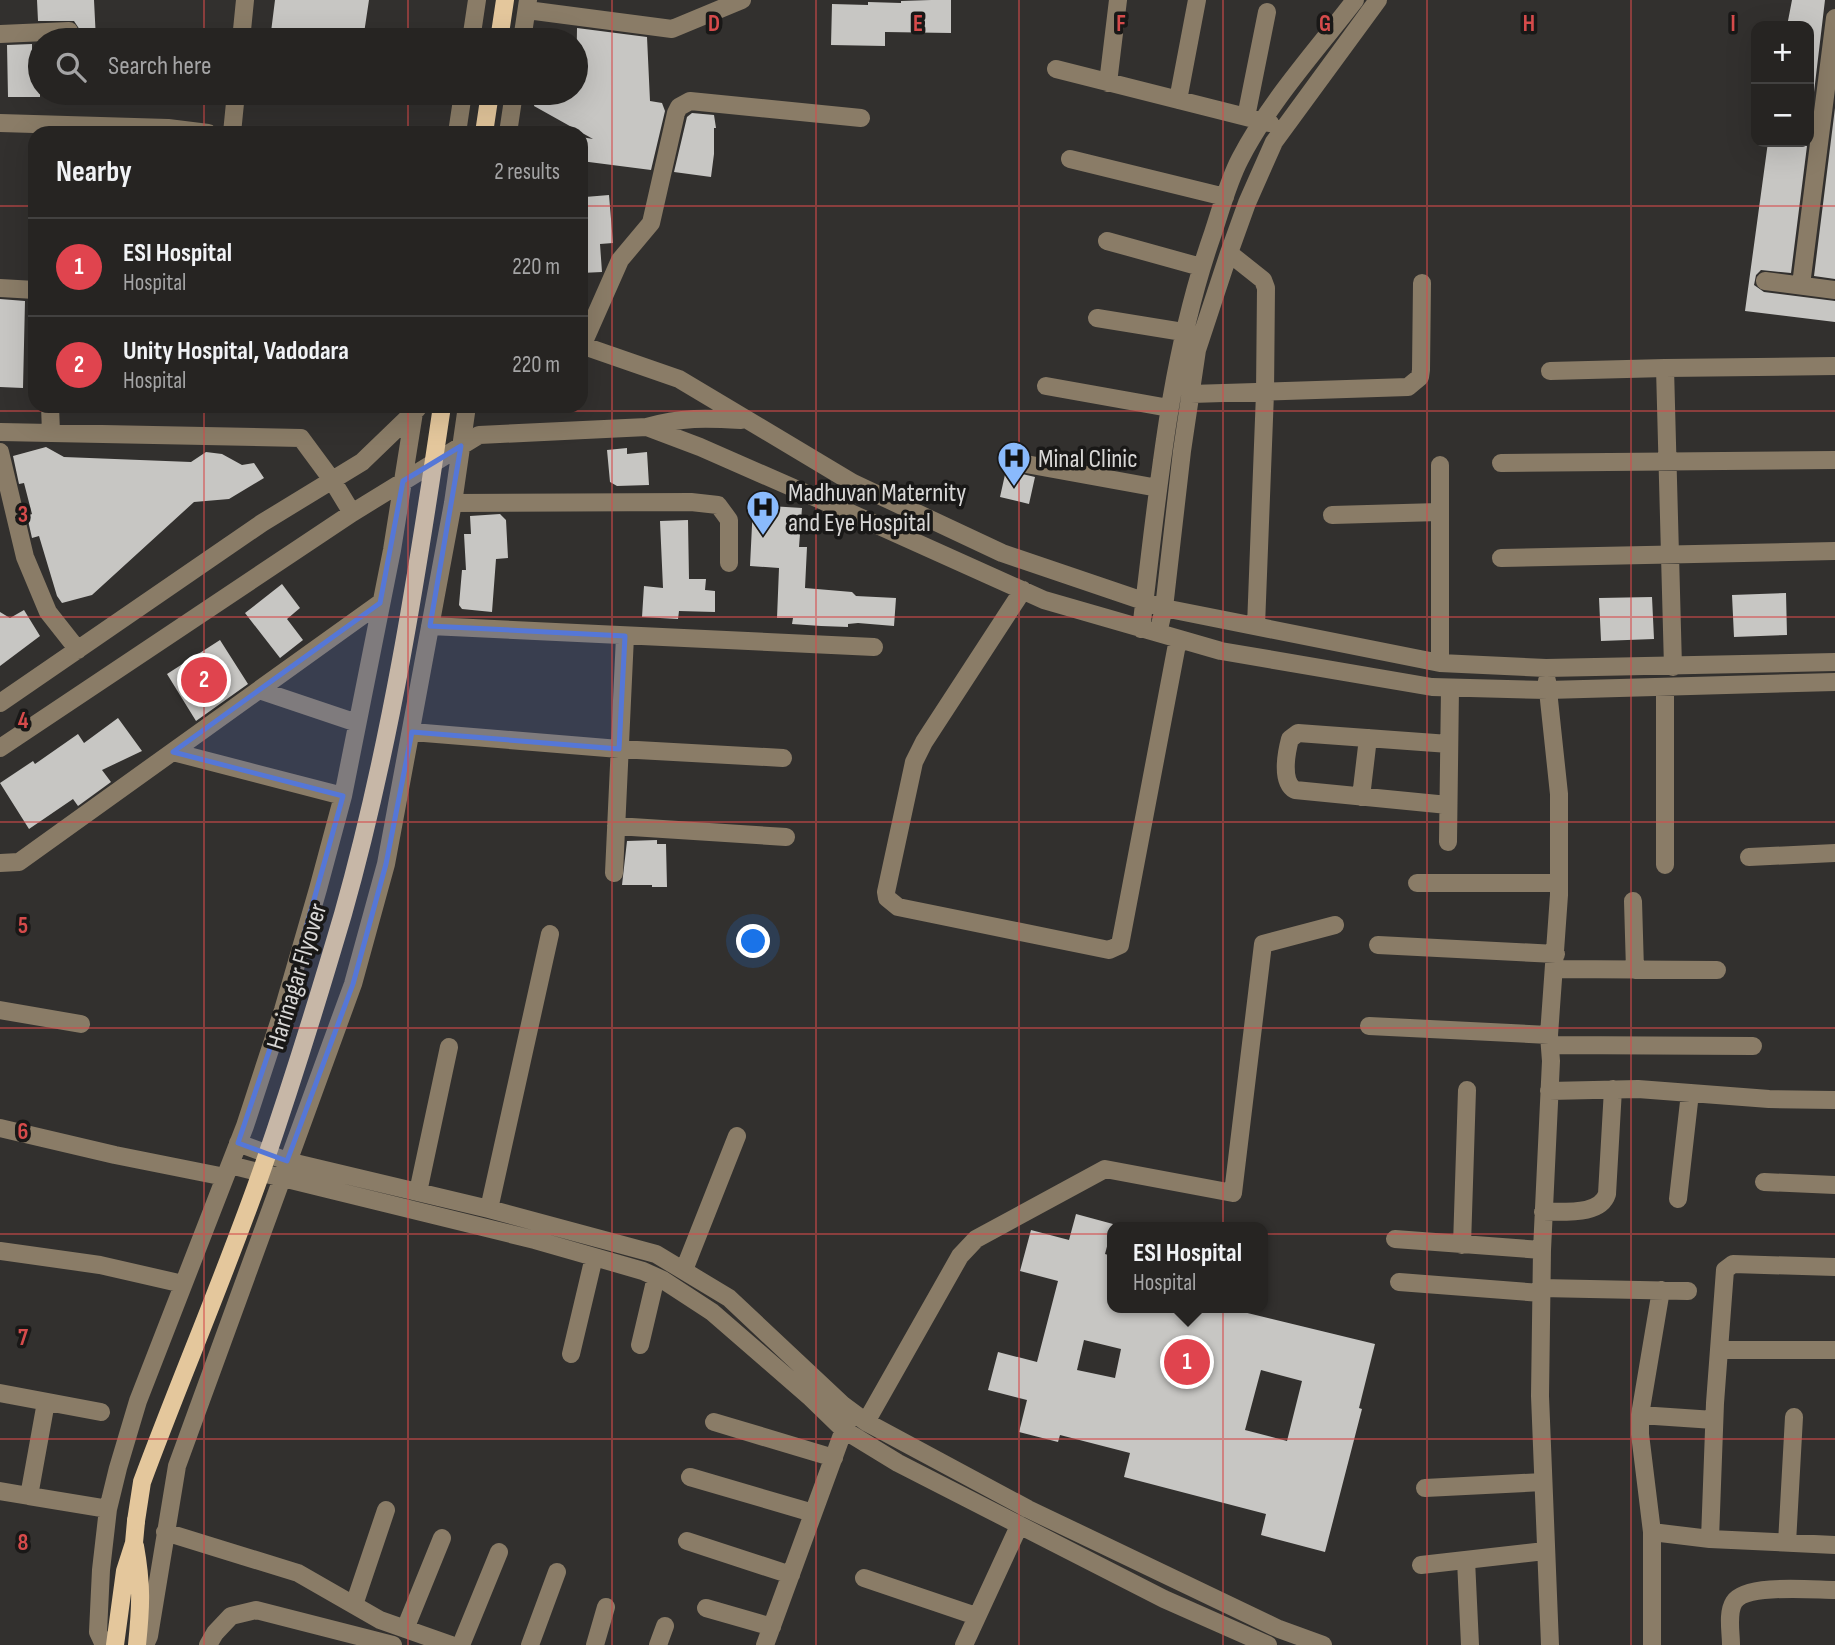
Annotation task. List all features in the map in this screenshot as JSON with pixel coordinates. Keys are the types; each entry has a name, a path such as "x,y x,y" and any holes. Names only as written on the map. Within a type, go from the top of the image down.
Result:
{"main road":[{"path":"501,28 505,0"},
{"path":"485,126 488,105"},
{"name":"Harinagar Flyover","path":"112,1642 125,1571 134,1543 142,1482 262,1168 306,1038 344,911 377,774 407,631 441,413"},
{"name":"Harinagar Flyover","path":"134,1543 141,1578 140,1641"}],"street":[{"path":"242,28 245,0"},
{"path":"473,28 477,0"},
{"path":"524,28 527,5 672,29 742,0"},
{"path":"1108,83 1118,0"},
{"path":"1178,100 1196,0"},
{"path":"1254,119 1355,0"},
{"path":"1149,631 1164,608 1173,518 1197,350 1247,203 1274,142 1378,0"},
{"path":"1149,631 1145,601 1169,408 1184,332 1201,267 1254,119 1267,12"},
{"path":"1801,285 1835,18"},
{"path":"0,34 28,33"},
{"path":"1056,69 1284,127"},
{"path":"588,332 620,260 651,223 676,113 680,107 690,101 861,118"},
{"path":"233,126 235,105"},
{"path":"458,126 461,105"},
{"path":"509,126 512,105"},
{"path":"0,123 33,126"},
{"path":"1070,159 1225,197"},
{"path":"1107,241 1201,267"},
{"path":"1229,253 1265,283 1265,393 1256,626"},
{"path":"1765,281 1835,290"},
{"path":"1191,394 1408,387 1420,377 1421,370 1422,283"},
{"path":"0,288 28,290"},
{"path":"1097,318 1184,332"},
{"path":"588,348 679,379 858,486 1002,553 1164,608 1440,663 1546,668 1835,663"},
{"path":"1550,372 1835,366"},
{"path":"1665,368 1673,667"},
{"path":"1046,386 1169,408"},
{"path":"50,413 51,432"},
{"path":"0,703 262,523 362,462 411,413"},
{"path":"112,1642 98,1632 108,1509 131,1420 238,1143 283,1010 343,796 415,413"},
{"path":"140,1641 149,1636 177,1466 353,984 386,864 453,503 466,413"},
{"path":"0,748 352,513 480,435 647,427 673,420 701,417 747,420"},
{"path":"647,427 700,447 1056,604 1235,653 1422,686 1450,688 1548,690 1835,682"},
{"path":"0,432 301,438 352,513"},
{"path":"0,452 25,557 48,612 78,650"},
{"path":"1501,463 1835,460"},
{"path":"1015,463 1158,488"},
{"path":"1440,465 1440,663"},
{"path":"846,511 858,486"},
{"path":"453,503 691,502 718,505 729,520 729,563"},
{"path":"1332,515 1439,512"},
{"path":"1501,558 1835,551"},
{"path":"1023,590 936,722 915,762 886,892 887,898 898,907 1109,950 1120,945 1178,639"},
{"path":"0,863 19,862 380,603"},
{"path":"430,626 874,647"},
{"path":"614,873 625,636"},
{"path":"1546,668 1559,794 1559,883 1549,1040 1541,1290 1540,1396 1550,1645"},
{"path":"1665,687 1665,865"},
{"path":"1448,842 1450,688"},
{"path":"259,690 357,723"},
{"path":"412,732 783,758"},
{"path":"1448,805 1295,790 1289,786 1286,779 1290,739 1298,733 1450,744"},
{"path":"1361,797 1368,738"},
{"path":"173,752 343,796"},
{"path":"615,826 786,837"},
{"path":"1749,857 1835,853"},
{"path":"1417,884 1559,883"},
{"path":"1633,901 1635,970"},
{"path":"866,1422 960,1256 976,1239 1105,1169 1233,1193 1263,944 1335,925"},
{"path":"489,1209 550,934"},
{"path":"1378,945 1635,970 1717,970"},
{"path":"0,1010 81,1024"},
{"path":"1369,1026 1549,1040 1753,1046"},
{"path":"418,1192 449,1047"},
{"path":"1544,1212 1595,1208 1605,1200 1613,1089"},
{"path":"1549,1091 1638,1089 1769,1099 1835,1100"},
{"path":"1462,1245 1467,1090"},
{"path":"1678,1199 1690,1093"},
{"path":"0,1128 280,1179 535,1240 656,1277 712,1312 844,1430 898,1463 1227,1637 1268,1645"},
{"path":"684,1270 737,1136"},
{"path":"238,1143 287,1161 489,1209 645,1250 684,1270 738,1306 850,1411 866,1422 1028,1509 1279,1629 1323,1645"},
{"path":"1764,1182 1835,1185"},
{"path":"1395,1239 1542,1250"},
{"path":"0,1251 100,1265 183,1284"},
{"path":"571,1354 594,1257"},
{"path":"1710,1539 1714,1420 1724,1275 1728,1266 1835,1267"},
{"path":"640,1345 656,1277"},
{"path":"1399,1282 1541,1290 1688,1291"},
{"path":"1652,1645 1652,1532 1640,1415 1661,1290"},
{"path":"1719,1350 1835,1350"},
{"path":"0,1393 101,1412"},
{"path":"29,1496 46,1402"},
{"path":"765,1645 850,1411"},
{"path":"1640,1415 1714,1420"},
{"path":"1787,1543 1794,1417"},
{"path":"714,1422 834,1458"},
{"path":"690,1477 813,1513"},
{"path":"1425,1488 1543,1482"},
{"path":"0,1492 108,1509"},
{"path":"354,1605 386,1510"},
{"path":"964,1645 1019,1526"},
{"path":"166,1532 298,1573 380,1620 451,1645"},
{"path":"1652,1532 1710,1539 1835,1545"},
{"path":"405,1629 442,1538"},
{"path":"687,1541 791,1575"},
{"path":"1421,1564 1545,1551"},
{"path":"461,1645 499,1552"},
{"path":"1466,1560 1470,1645"},
{"path":"530,1645 557,1572"},
{"path":"864,1578 976,1616"},
{"path":"1731,1645 1731,1612 1734,1601 1742,1594 1755,1590 1835,1590"},
{"path":"595,1645 606,1607"},
{"path":"706,1608 772,1628"},
{"path":"208,1645 215,1633 232,1616 256,1610 333,1638 393,1645"},
{"path":"659,1645 665,1626"}],"highlighted area":[{"path":"461,446 430,626 625,636 619,749 412,732 386,864 353,984 287,1161 238,1143 283,1010 343,796 173,752 380,603 403,481"}],"building":[{"path":"37,0 94,0 95,28 79,28 74,21 38,21"},
{"path":"275,0 369,0 365,28 272,28"},
{"path":"951,0 951,33 885,32 885,46 831,45 832,4 868,5 868,2"},
{"path":"1792,0 1825,0 1814,92 1814,21 1788,21"},
{"path":"588,29 647,37 650,101 662,103 665,111 651,170 588,162 588,138 593,139 588,136 588,126 570,126 534,106 588,105"},
{"path":"28,44 28,97 8,97 7,45"},
{"path":"1835,108 1835,279 1814,276"},
{"path":"692,113 714,115 716,128 711,177 674,172 687,117"},
{"path":"1767,147 1807,147 1791,273 1761,270 1756,275 1754,285 1764,292 1835,301 1835,322 1745,311"},
{"path":"609,195 613,243 600,244 602,272 588,273 588,197"},
{"path":"0,299 25,301 23,388 0,387"},
{"path":"46,447 64,457 191,462 206,452 222,454 242,465 254,463 264,478 229,499 194,502 92,595 62,603 57,596 39,536 32,538 27,516 32,514 24,483 19,484 13,456"},
{"path":"627,448 627,454 647,452 649,485 617,486 610,482 607,450"},
{"path":"1006,470 1035,477 1029,504 1000,497"},
{"path":"753,505 802,508 799,547 807,547 805,588 852,592 856,596 896,598 894,626 858,623 848,624 848,627 821,626 792,624 793,618 777,618 779,568 750,566"},
{"path":"500,514 506,520 508,558 496,559 492,612 462,609 459,605 462,570 466,570 464,534 471,534 470,516"},
{"path":"688,520 689,579 706,579 705,590 715,591 715,612 679,611 678,619 642,617 644,586 663,588 660,521"},
{"path":"282,584 300,608 287,619 303,640 280,658 245,613"},
{"path":"1786,593 1787,635 1734,637 1732,595"},
{"path":"1652,597 1654,639 1601,641 1599,598"},
{"path":"24,610 40,636 0,666 0,612 10,618"},
{"path":"220,640 248,684 196,721 167,674"},
{"path":"118,718 142,751 102,770 111,782 78,806 73,799 29,829 0,783 33,761 35,764 78,734 84,743"},
{"path":"657,840 657,844 666,844 667,887 622,885 627,841"},
{"path":"1076,1214 1107,1222 1107,1313 1248,1313 1375,1344 1359,1408 1362,1409 1325,1552 1261,1535 1266,1514 1124,1477 1130,1453 1060,1435 1058,1442 1019,1432 1027,1400 988,1390 998,1352 1037,1362 1058,1281 1020,1271 1031,1230 1069,1240","holes":["1084,1340 1121,1349 1115,1378 1077,1370","1261,1370 1302,1381 1287,1441 1245,1430"]}],"place":[{"name":"Minal Clinic","path":"1014,488"},
{"name":"Madhuvan Maternity and Eye Hospital","path":"763,537"},
{"name":"Unity Hospital, Vadodara","path":"204,680"},
{"name":"ESI Hospital","path":"1187,1362"}]}
